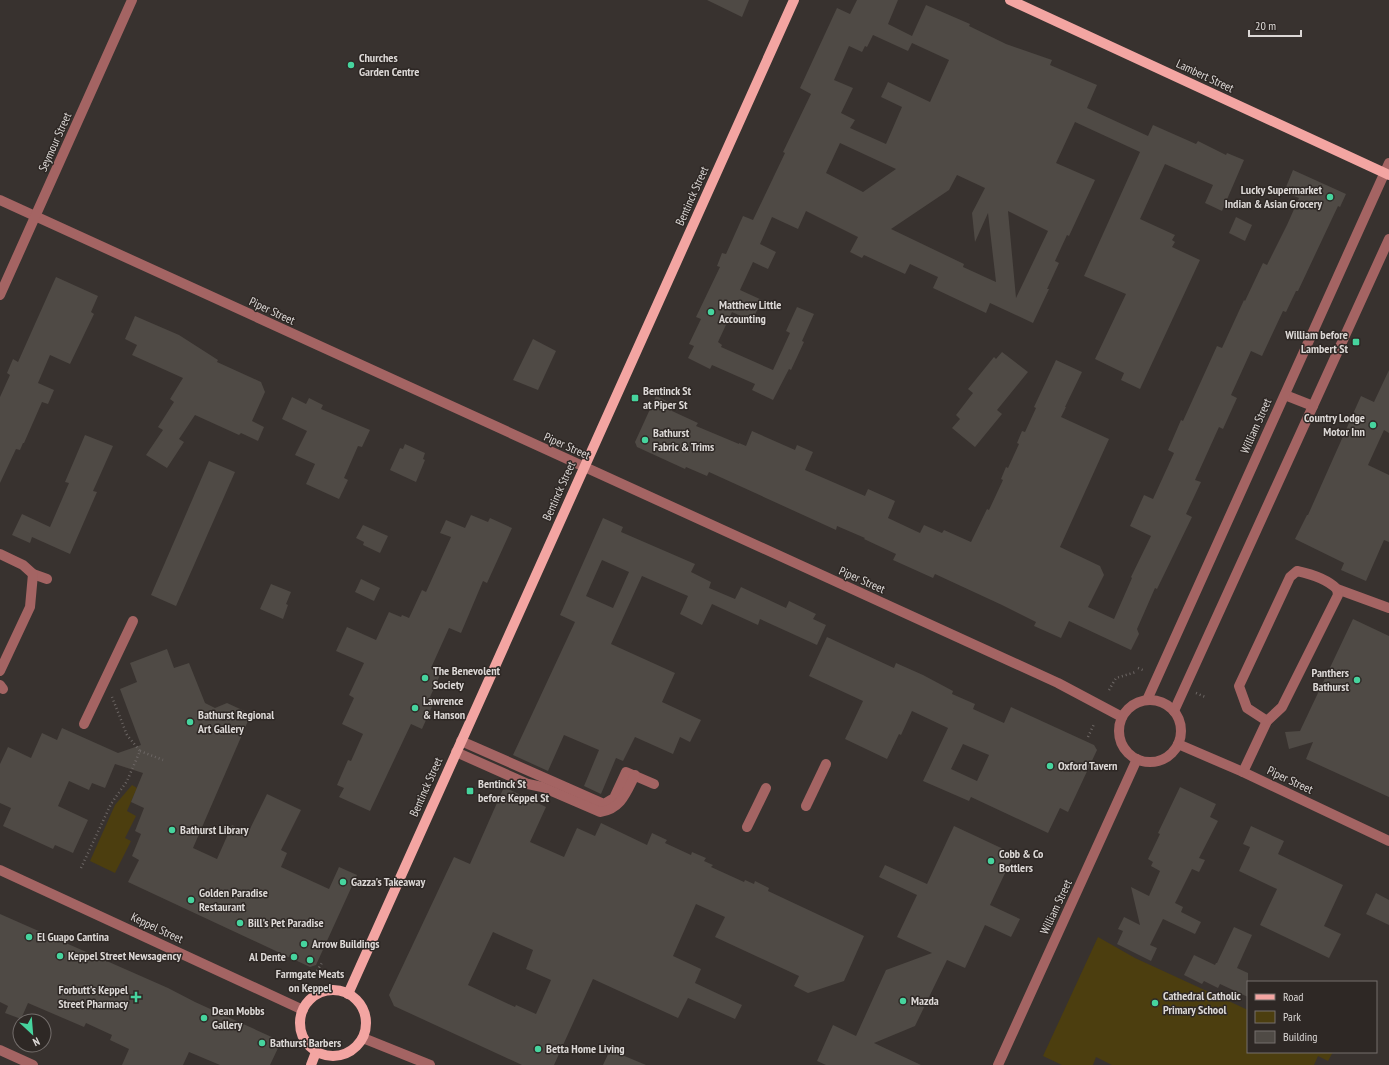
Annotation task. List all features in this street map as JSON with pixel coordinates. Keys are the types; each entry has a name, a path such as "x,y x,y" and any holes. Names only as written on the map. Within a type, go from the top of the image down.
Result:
{"main road":[{"name":"Bentinck Street","path":"348,994 794,0"},
{"name":"Lambert Street","path":"1010,0 1387,174"},
{"path":"332,991 348,994 363,1008 366,1018 366,1028 363,1038 356,1047 348,1053 337,1056 326,1056 316,1052 309,1046 301,1029 303,1010 309,1001 317,995 332,991"},
{"path":"311,1065 316,1052"}],"street":[{"name":"Seymour Street","path":"0,295 132,0"},
{"name":"William Street","path":"1148,700 1285,395 1387,174 1389,163"},
{"name":"Piper Street","path":"0,200 1058,683 1122,717"},
{"path":"1174,711 1389,240"},
{"path":"1285,395 1313,406"},
{"path":"0,554 24,565 33,574 47,579"},
{"path":"1267,721 1247,708 1239,686 1290,577 1297,571 1321,579 1333,585 1337,589 1389,608"},
{"path":"0,671 30,607 33,574"},
{"path":"1243,772 1267,721 1282,707 1338,595 1337,589"},
{"path":"84,724 133,621"},
{"path":"1148,700 1162,702 1174,711 1179,719 1181,735 1174,751 1168,756 1161,760 1145,762 1137,760 1129,754 1123,746 1119,737 1119,727 1122,717 1128,709 1137,702 1148,700"},
{"path":"461,741 604,804 614,798 626,772 654,784"},
{"name":"Piper Street","path":"1178,744 1243,772 1389,841"},
{"path":"456,752 528,784 542,787 600,812 614,808 621,801 635,775"},
{"name":"William Street","path":"998,1065 1137,760"},
{"path":"806,806 826,764"},
{"path":"747,827 766,788"},
{"name":"Keppel Street","path":"0,870 303,1010"},
{"path":"363,1038 429,1065"},
{"path":"0,1050 33,1065"}],"path":[{"path":"1138,668 1148,672"},
{"path":"1109,690 1116,678 1136,672"},
{"path":"1193,692 1204,697"},
{"path":"111,695 127,736 140,751 163,760"},
{"path":"1088,737 1094,724"},
{"path":"81,868 111,804 127,781 140,751"},
{"path":"317,972 323,961"}],"green space":[{"path":"132,785 137,788 127,811 136,816 125,838 131,841 115,873 90,861 115,805"},
{"name":"Cathedral Catholic Primary School","path":"1098,937 1135,958 1247,1010 1247,1053 1332,1053 1328,1061 1318,1056 1314,1065 1112,1065 1096,1057 1093,1065 1062,1065 1043,1056"}],"building":[{"path":"707,0 749,0 742,17"},
{"path":"857,0 898,0 888,24 912,36 926,5 970,24 969,26 1006,44 1052,60 1050,65 1097,85 1087,108 1148,136 1153,125 1196,144 1198,141 1226,155 1227,153 1244,160 1222,211 1205,203 1213,185 1165,164 1140,219 1175,235 1172,240 1175,242 1172,247 1200,260 1140,389 1121,380 1124,373 1095,359 1126,294 1084,276 1140,152 1075,122 1056,163 1095,180 1069,236 1067,235 1055,261 1059,263 1033,323 990,303 986,313 933,288 938,277 910,264 905,274 864,255 862,258 850,252 858,237 806,211 798,229 772,217 760,244 776,252 768,269 753,262 740,290 762,300 752,321 732,312 718,342 722,345 721,347 773,370 790,333 786,331 797,307 814,314 802,341 804,342 791,370 789,369 773,400 752,390 755,384 712,365 710,369 688,358 694,346 689,344 701,319 696,317 720,267 717,266 722,253 726,254 743,216 753,220 785,153 783,152 811,94 800,88 837,8 850,14","holes":["873,35 908,51 912,43 949,60 930,102 888,82 881,97 902,107 886,144 850,128 855,120 841,113 853,88 834,80 849,46 862,52 865,46 867,47","840,143 896,169 863,192 826,173","957,175 985,188 972,213 975,242 988,213 996,282 963,267 964,264 891,229 949,190","1008,211 1048,231 1016,298"]},
{"path":"1293,170 1346,194 1340,207 1338,206 1298,291 1296,291 1286,312 1283,311 1262,356 1251,351 1231,395 1237,398 1223,429 1219,427 1195,480 1201,482 1186,514 1192,517 1157,589 1155,588 1137,629 1139,634 1131,650 1069,621 1061,638 1034,626 1036,622 1002,605 935,574 933,578 893,560 896,554 864,539 865,538 837,526 836,530 709,472 707,476 686,467 685,469 637,447 635,442 656,396 675,405 672,411 698,423 696,426 739,444 746,446 752,431 795,450 797,445 813,452 805,470 865,496 868,489 895,501 888,518 920,533 924,525 942,533 944,530 971,542 987,509 989,510 1003,480 1001,479 1006,467 1008,468 1019,444 1017,443 1022,431 1025,432 1036,408 1034,407 1056,360 1082,372 1061,417 1109,439 1060,547 1100,566 1104,575 1088,607 1114,619 1132,578 1131,577 1151,536 1130,526 1144,495 1153,499 1174,453 1168,450 1181,420 1183,421 1217,346 1222,348 1263,263 1267,265 1287,225 1299,198 1284,192"},
{"path":"1236,217 1252,225 1245,241 1229,233"},
{"path":"56,277 98,296 91,312 94,314 70,364 50,355 38,383 54,390 48,404 42,402 24,443 20,450 16,449 0,483 0,397 10,375 7,373 13,359 18,362"},
{"path":"135,316 179,335 218,360 217,362 261,382 265,392 252,421 264,427 258,441 241,433 239,435 195,415 179,439 184,442 167,468 146,455 163,430 158,427 174,402 170,399 183,378 132,355 137,345 125,339"},
{"path":"533,339 556,351 538,390 513,380"},
{"path":"1002,352 1028,372 997,410 1002,414 975,447 952,428 960,419 956,415 973,393 968,389 994,357 996,359"},
{"path":"1389,370 1389,433 1384,430 1368,465 1389,475 1389,542 1384,540 1366,581 1341,570 1344,563 1295,539 1308,515 1361,396 1374,402"},
{"path":"292,397 306,404 309,398 323,405 321,409 370,430 362,447 358,446 344,478 348,480 339,499 306,484 315,464 295,455 307,431 282,419"},
{"path":"85,435 113,446 93,491 97,492 70,554 32,537 30,543 12,535 22,514 50,527 69,483 65,482"},
{"path":"405,444 425,453 423,459 425,460 416,482 390,470 400,448 403,449"},
{"path":"209,461 235,472 176,606 151,595"},
{"path":"471,515 488,522 490,518 512,528 487,583 483,581 461,633 449,628 431,668 441,673 430,697 435,700 422,729 411,724 370,811 339,797 344,788 337,785 348,760 351,761 363,734 342,724 354,698 349,695 364,663 336,651 347,627 376,640 389,612 401,617 402,615 409,618 422,590 426,592 451,537 440,533 446,520 465,528"},
{"path":"603,518 623,527 621,532 695,564 691,572 711,582 709,588 735,599 741,587 786,608 789,601 816,614 813,619 826,625 817,645 760,619 758,625 712,604 702,625 680,614 688,596 642,576 611,644 675,673 662,702 701,720 690,742 680,737 673,754 635,737 623,761 616,758 601,794 584,786 599,750 564,735 548,771 513,755 575,622 560,615","holes":["602,560 629,572 613,608 586,596"]},
{"path":"363,525 388,536 380,553 363,545 364,542 356,538"},
{"path":"361,579 380,588 374,601 355,592"},
{"path":"271,584 291,592 286,604 288,605 283,619 260,609"},
{"name":"Panthers Bathurst","path":"1353,619 1389,636 1389,797 1306,759 1313,742 1289,749 1285,732 1300,731"},
{"path":"827,637 894,668 896,663 923,675 953,691 952,694 975,704 973,709 1004,723 1011,707 1094,745 1097,750 1068,812 1060,808 1048,833 971,797 969,801 923,781 948,728 912,711 901,735 899,734 887,759 845,739 863,701 809,676","holes":["963,744 989,755 977,781 951,769"]},
{"path":"167,649 174,668 189,663 205,703 215,708 227,703 251,714 193,848 217,859 232,825 248,833 267,794 301,810 281,850 287,853 281,867 329,889 339,867 357,875 316,965 310,967 128,882 139,860 132,856 141,834 135,831 144,808 131,802 143,773 115,764 105,788 92,783 89,790 69,781 58,806 88,820 73,853 55,845 53,849 3,826 11,808 0,803 0,764 8,747 31,758 42,733 57,740 62,728 118,753 141,745 120,689 137,682 130,663"},
{"path":"504,787 546,807 530,842 564,857 577,828 595,836 601,823 647,845 652,833 667,840 665,843 691,855 692,852 706,858 704,861 713,865 711,867 744,882 745,880 754,884 755,881 769,888 768,891 864,936 844,981 808,993 794,986 799,976 715,937 725,917 696,904 673,956 701,969 695,983 742,1005 735,1019 688,998 678,1018 593,979 554,1065 522,1065 394,1006 389,995 454,857 470,864","holes":["493,932 533,950 526,969 551,980 536,1014 516,1005 515,1007 468,985"]},
{"path":"1180,787 1216,804 1210,817 1218,821 1199,858 1205,860 1199,872 1192,869 1175,903 1183,907 1181,912 1201,922 1195,934 1163,919 1150,945 1157,948 1151,961 1117,944 1123,931 1118,929 1124,917 1140,925 1131,887 1149,896 1160,871 1151,866 1153,862 1148,859 1160,834 1158,833"},
{"path":"954,826 1014,854 990,905 1020,919 1011,937 985,925 965,968 947,960 915,1026 874,1043 921,1065 826,1065 817,1061 833,1025 856,1036 886,970 932,953 897,937 917,895 879,877 885,865 927,884"},
{"path":"1251,826 1284,841 1278,854 1343,885 1324,926 1341,934 1329,958 1260,925 1277,889 1239,871 1250,847 1243,844"},
{"path":"1376,893 1389,900 1389,925 1366,914"},
{"path":"0,914 168,988 276,1039 279,1046 270,1065 220,1065 189,1052 183,1065 122,1065 129,1049 110,1040 112,1035 86,1023 84,1027 28,1003 24,1013 12,1013 12,1016 5,1013 8,1006 0,1002"},
{"path":"1234,927 1252,935 1237,968 1248,973 1247,997 1220,984 1218,988 1204,981 1202,984 1184,975 1194,955 1215,965"},
{"path":"610,1050 646,1065 603,1065"}],"place":[{"name":"Churches Garden Centre","path":"351,65"},
{"name":"Lucky Supermarket Indian & Asian Grocery","path":"1330,197"},
{"name":"Matthew Little Accounting","path":"711,312"},
{"name":"William before Lambert St","path":"1356,342"},
{"name":"Bentinck St at Piper St","path":"635,398"},
{"name":"Country Lodge Motor Inn","path":"1373,425"},
{"name":"Bathurst Fabric & Trims","path":"645,440"},
{"name":"The Benevolent Society","path":"425,678"},
{"name":"Panthers Bathurst","path":"1357,680"},
{"name":"Lawrence & Hanson","path":"415,708"},
{"name":"Bathurst Regional Art Gallery","path":"190,722"},
{"name":"Oxford Tavern","path":"1050,766"},
{"name":"Bentinck St before Keppel St","path":"470,791"},
{"name":"Bathurst Library","path":"172,830"},
{"name":"Cobb & Co Bottlers","path":"991,861"},
{"name":"Gazza's Takeaway","path":"343,882"},
{"name":"Golden Paradise Restaurant","path":"191,900"},
{"name":"Bill's Pet Paradise","path":"240,923"},
{"name":"El Guapo Cantina","path":"29,937"},
{"name":"Arrow Buildings","path":"304,944"},
{"name":"Keppel Street Newsagency","path":"60,956"},
{"name":"Al Dente","path":"294,957"},
{"name":"Farmgate Meats on Keppel","path":"310,960"},
{"name":"Forbutt's Keppel Street Pharmacy","path":"136,997"},
{"name":"Mazda","path":"903,1001"},
{"name":"Cathedral Catholic Primary School","path":"1155,1003"},
{"name":"Dean Mobbs Gallery","path":"204,1018"},
{"name":"Bathurst Barbers","path":"262,1043"},
{"name":"Betta Home Living","path":"538,1049"}]}
